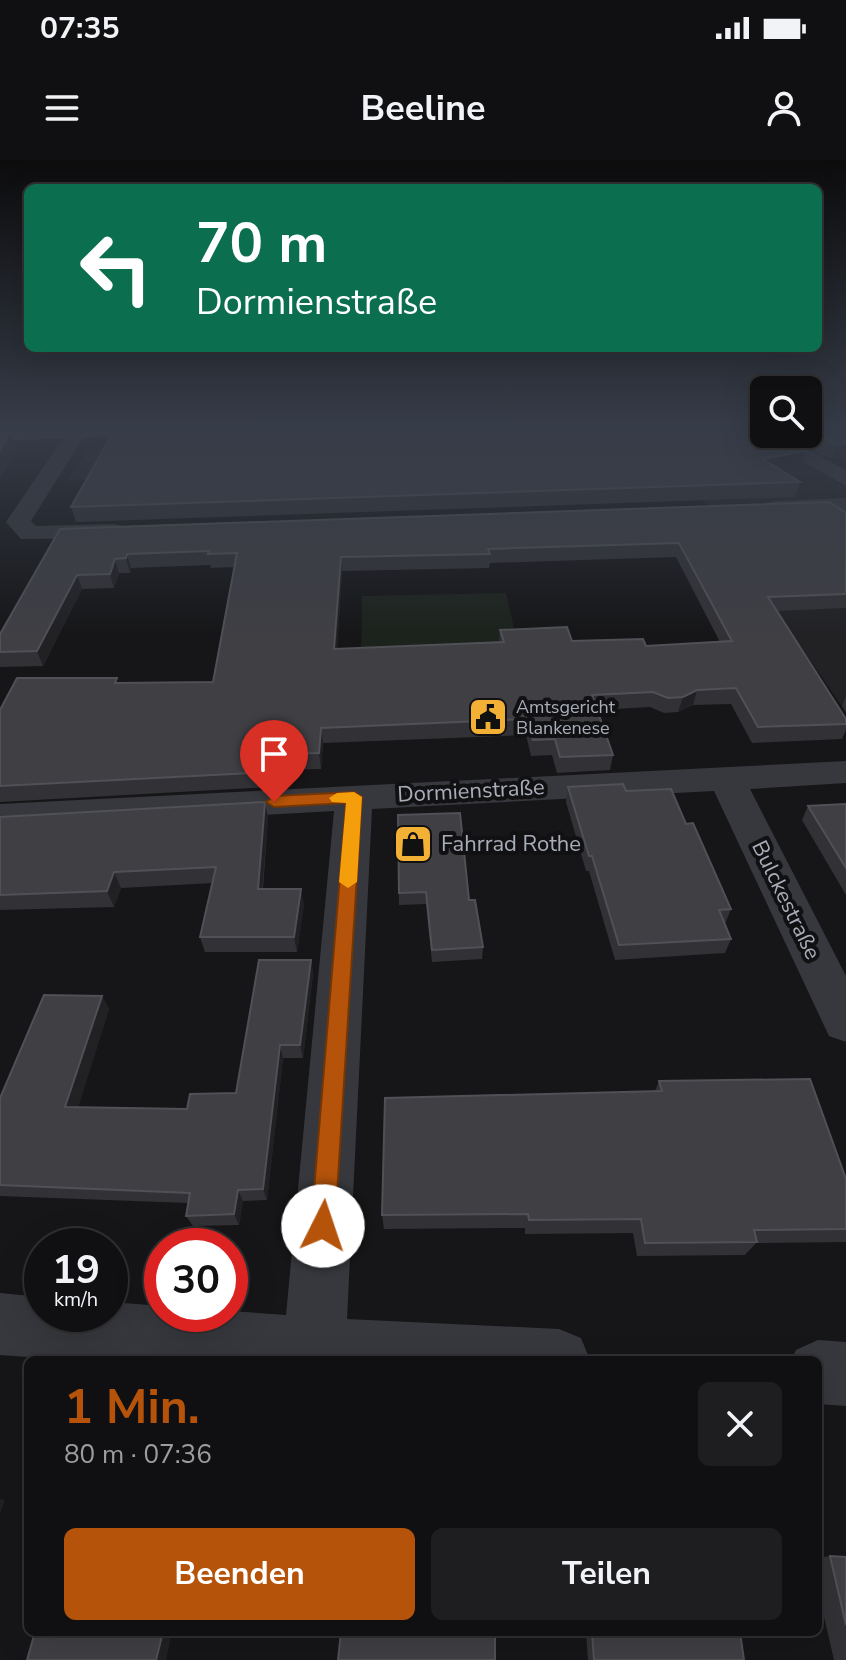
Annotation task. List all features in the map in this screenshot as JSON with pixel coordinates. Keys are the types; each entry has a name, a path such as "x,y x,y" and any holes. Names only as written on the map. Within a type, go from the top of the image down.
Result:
{"street":[{"path":"35,496 18,522 30,534 141,530"},
{"path":"746,509 838,505"},
{"name":"Dormienstraße","path":"0,817 846,772"},
{"name":"Bulckestraße","path":"726,778 846,1022"},
{"path":"314,1348 354,797"},
{"path":"0,1324 314,1348 477,1356"},
{"path":"822,1372 846,1374"}],"shaded area":[{"path":"695,496 846,496 846,712 781,618 715,510"},
{"path":"506,593 517,641 495,642 498,655 361,659 362,596"}],"building":[{"path":"77,496 392,496 71,507"},
{"path":"829,502 846,513 846,594 768,597 846,719 846,724 758,727 736,688 697,690 683,697 668,698 653,692 592,695 613,755 560,757 555,739 533,740 527,719 321,728 319,753 270,754 268,772 0,786 0,710 17,678 117,678 115,683 213,682 237,553 127,554 126,558 115,559 110,574 77,575 37,651 0,652 0,634 60,529","holes":["679,543 732,641 646,646 643,639 572,641 567,627 500,630 504,642 334,649 341,557 490,554 488,549"]},
{"path":"623,784 626,791 671,789 686,824 693,823 731,909 719,910 731,939 619,945 568,787"},
{"path":"265,802 258,889 301,889 294,937 200,937 216,867 114,872 107,891 0,895 0,817"},
{"path":"846,804 846,868 808,806"},
{"path":"460,813 469,900 475,900 483,947 432,950 426,892 399,893 398,815"},
{"path":"259,960 311,960 300,1045 280,1045 263,1189 238,1190 234,1214 186,1216 190,1193 0,1185 0,1098 44,995 102,996 65,1107 187,1109 190,1094 236,1093"},
{"path":"810,1079 846,1179 846,1229 754,1230 757,1242 645,1243 641,1219 529,1220 528,1214 382,1215 385,1098 662,1091 659,1081"},
{"path":"830,1556 846,1557 846,1625"},
{"path":"34,1636 162,1636 156,1660 27,1660"},
{"path":"341,1636 495,1636 495,1660 338,1660"},
{"path":"592,1636 741,1636 744,1660 594,1660"}],"slow traffic":[{"path":"337,798 354,797 348,882"}],"place":[{"name":"Amtsgericht Blankenese","path":"488,717"},
{"name":"Fahrrad Rothe","path":"413,844"}],"route":[{"path":"274,802 354,797 323,1226"}]}
